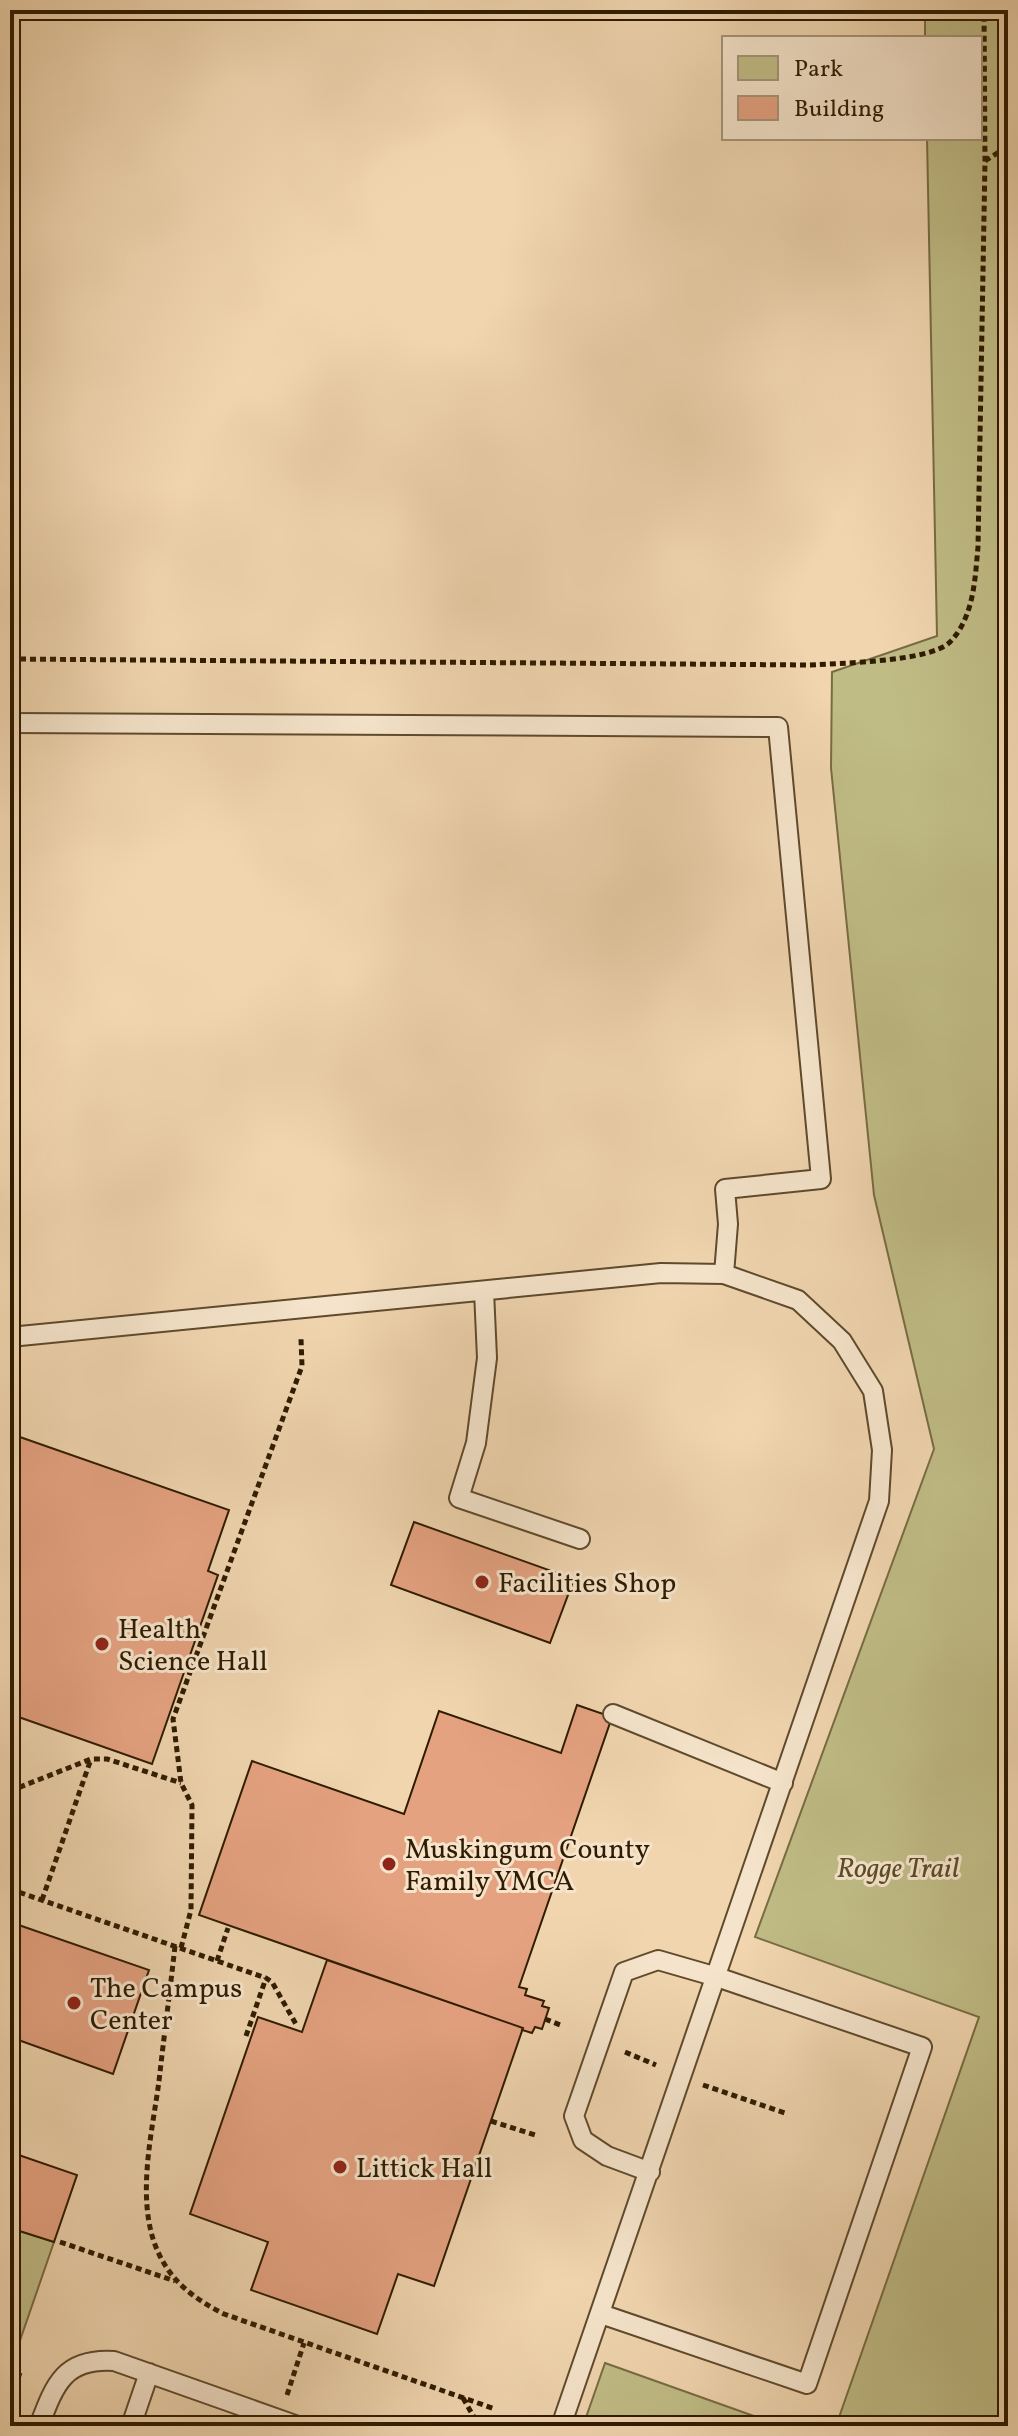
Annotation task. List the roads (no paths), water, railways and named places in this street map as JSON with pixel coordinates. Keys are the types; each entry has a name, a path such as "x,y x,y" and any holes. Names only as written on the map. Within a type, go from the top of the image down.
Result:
{"lane":[{"path":"10,723 778,727 821,1179 725,1189 728,1224 724,1274"},
{"path":"10,1337 661,1273 724,1274 798,1300 842,1341 873,1391 882,1450 879,1501 561,2426"},
{"path":"484,1291 487,1358 476,1443 459,1498 580,1539"},
{"path":"613,1714 783,1783"},
{"path":"601,2314 807,2384 922,2047 658,1960 624,1972 574,2116 583,2140 607,2156 650,2172"},
{"path":"39,2426 53,2389 72,2369 91,2360 114,2361 298,2426"},
{"path":"131,2426 149,2373"}],"place":[{"name":"Facilities Shop","path":"482,1582"},
{"name":"Health Science Hall","path":"102,1644"},
{"name":"Muskingum County Family YMCA","path":"389,1864"},
{"name":"The Campus Center","path":"74,2003"},
{"name":"Littick Hall","path":"340,2167"}],"park label":[{"name":"Rogge Trail","path":"898,1867"}]}
